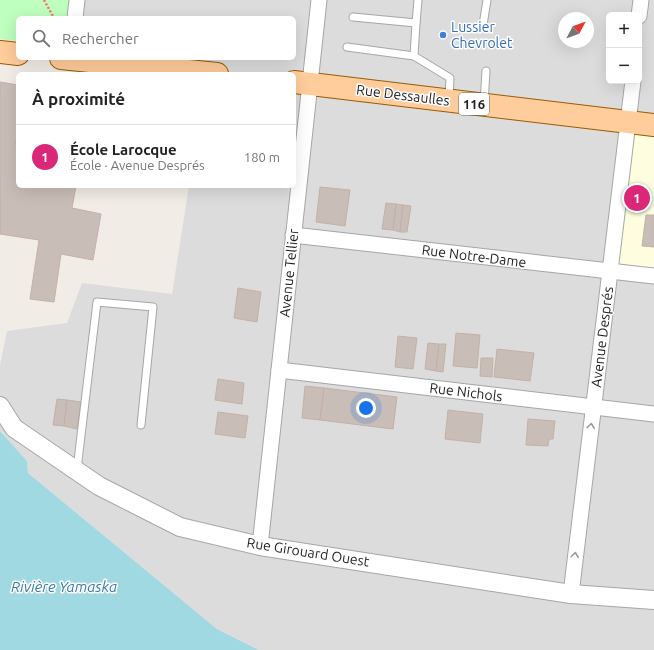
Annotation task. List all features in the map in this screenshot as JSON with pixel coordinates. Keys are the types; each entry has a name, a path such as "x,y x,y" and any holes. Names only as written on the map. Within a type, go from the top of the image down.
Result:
{"main road":[{"path":"0,52 16,54"},
{"path":"87,60 198,72"},
{"name":"Rue Dessaulles","path":"302,83 654,125"}],"street":[{"path":"75,16 77,0"},
{"name":"Avenue Tellier","path":"260,546 294,235 302,83 319,0"},
{"path":"640,12 641,0"},
{"name":"Avenue Després","path":"571,594 633,84"},
{"name":"Rue Notre-Dame","path":"294,235 654,276"},
{"name":"Rue Nichols","path":"279,370 654,414"},
{"name":"Rue Girouard Ouest","path":"0,406 14,428 99,486 180,527 260,546 571,594 654,600"}],"lane":[{"path":"414,56 418,0"},
{"path":"483,25 486,0"},
{"path":"353,17 416,23"},
{"path":"347,47 414,56 450,78 448,100"},
{"path":"484,105 486,71"},
{"path":"77,470 97,302 153,307 142,425"}],"path":[{"path":"44,0 53,16"}],"shaded area":[{"path":"70,0 654,0 654,650 259,650 217,629 28,473 27,461 0,431 0,365 7,331 67,323 82,283 172,294 189,188 296,188 296,72 197,72 140,60 296,60 296,16 68,16"},
{"path":"629,123 654,125 654,276 610,271"}],"green space":[{"path":"0,0 70,0 68,16 16,16 16,41 0,39"}],"water":[{"name":"Rivière Yamaska","path":"0,431 27,461 28,473 217,629 259,650 0,650"}],"building":[{"path":"0,82 16,85 16,188 76,188 72,208 101,214 93,260 61,254 54,302 30,299 39,240 0,234"},
{"path":"320,187 350,190 345,226 316,222"},
{"path":"386,203 396,204 393,230 382,229"},
{"path":"396,204 403,205 400,232 393,230"},
{"path":"403,205 411,206 407,232 400,232"},
{"path":"646,215 654,215 654,247 642,246"},
{"path":"238,288 261,292 257,322 234,318"},
{"path":"456,333 480,335 477,368 453,366"},
{"path":"398,336 417,338 413,369 395,367"},
{"path":"428,343 439,344 436,371 425,369"},
{"path":"439,344 446,344 443,372 436,371"},
{"path":"497,349 534,353 530,381 494,377"},
{"path":"481,358 493,358 492,377 480,376"},
{"path":"218,379 244,383 242,404 215,400"},
{"path":"305,386 324,388 320,420 302,418"},
{"path":"324,388 397,397 393,429 320,420"},
{"path":"57,399 67,400 64,426 53,425"},
{"path":"67,400 81,402 77,429 64,426"},
{"path":"448,410 483,414 480,443 445,439"},
{"path":"218,412 248,416 245,438 215,434"},
{"path":"528,419 555,421 553,439 549,439 548,446 526,445"}],"place":[{"name":"Lussier Chevrolet","path":"443,35"},
{"name":"École Larocque","path":"637,198"}]}
